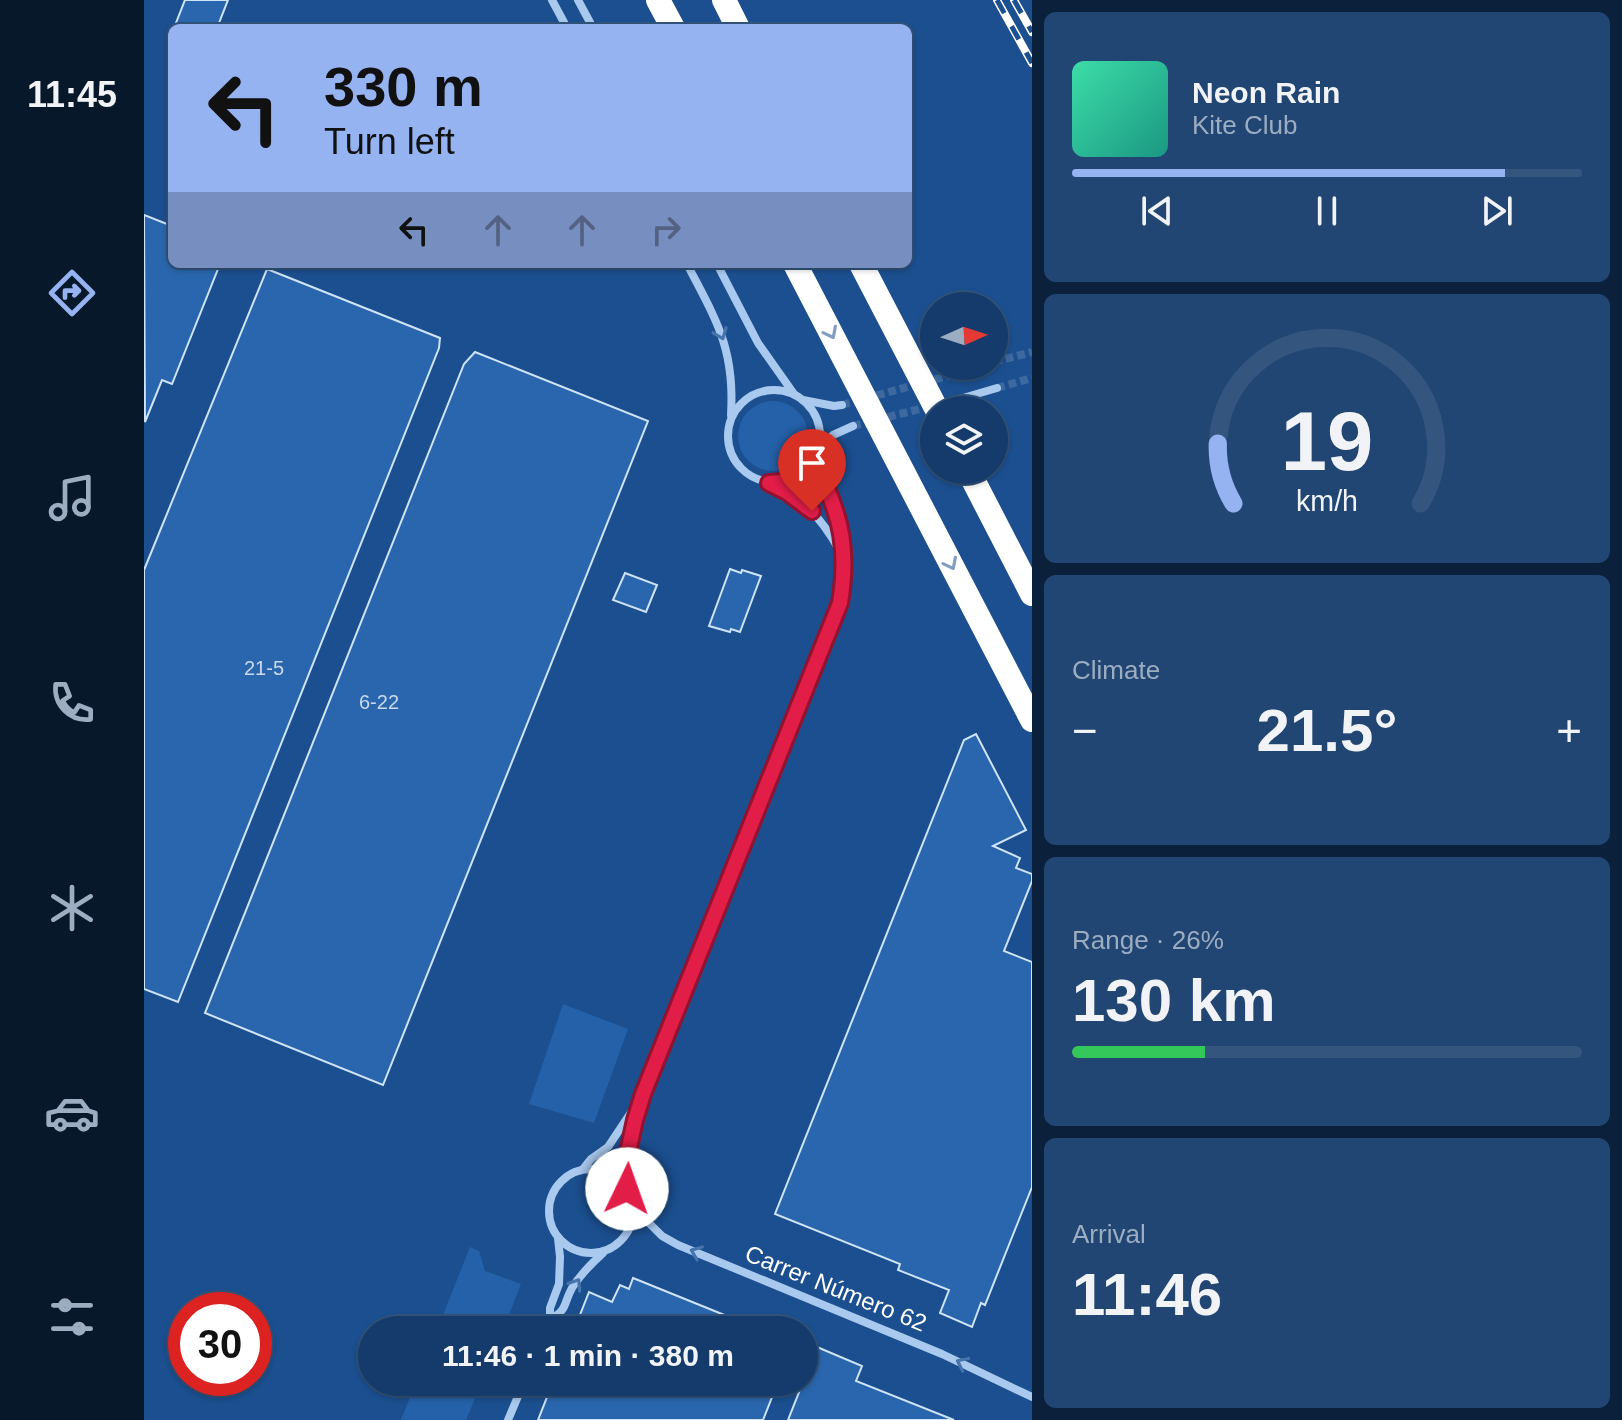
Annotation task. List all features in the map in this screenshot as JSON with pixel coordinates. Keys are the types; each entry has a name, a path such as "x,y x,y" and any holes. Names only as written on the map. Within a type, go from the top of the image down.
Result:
{"highway":[{"path":"658,0 671,24"},
{"path":"724,0 736,24"},
{"path":"797,268 1032,720"},
{"path":"863,268 930,396"},
{"path":"975,484 1032,594"}],"street":[{"path":"552,0 565,24"},
{"path":"578,0 591,24"},
{"path":"689,268 725,343 731,380 729,446 734,460 755,479 787,492 812,511 831,534 843,556"},
{"path":"719,268 758,343 794,394"},
{"path":"970,396 997,388"},
{"path":"556,1316 561,1313 573,1287 589,1266 619,1242 631,1225 633,1207 627,1189 627,1157 643,1094 840,603 843,556 836,512 820,468 820,427 815,414 794,394 764,390 738,406 730,419"},
{"path":"803,400 842,405"},
{"path":"769,483 797,477 809,468 820,448 833,435 853,426"},
{"path":"583,1169 608,1147 643,1094"},
{"path":"606,1250 580,1252 558,1237 549,1216 551,1196 562,1180 583,1169 609,1172 627,1189"},
{"name":"Carrer Número 62","path":"633,1207 662,1236 678,1245 942,1354 1032,1397"},
{"path":"550,1316 559,1284 558,1237"},
{"path":"508,1420 518,1396"}],"shaded area":[{"path":"766,401 780,401 802,416 808,436 806,449 798,461 780,471 766,471 744,456 738,443 738,429 753,407"},
{"path":"563,1004 628,1029 594,1123 529,1104"},
{"path":"470,1247 479,1251 485,1271 521,1284 508,1316 443,1316"},
{"path":"410,1396 476,1396 466,1420 401,1420"}],"building":[{"path":"185,0 228,0 219,24 176,24"},
{"path":"144,215 168,224 168,268 218,268 172,384 162,380 145,422"},
{"path":"267,269 440,338 439,348 178,1002 144,989 144,570"},
{"path":"475,352 648,421 383,1085 205,1013 464,364"},
{"path":"730,569 761,576 740,632 709,626"},
{"path":"625,573 657,585 646,612 613,600"},
{"path":"976,734 1026,830 993,846 1020,858 1016,868 1032,874 1004,951 1032,962 1032,1187 985,1305 981,1303 972,1327 940,1313 949,1290 898,1270 900,1264 775,1214 964,740"},
{"path":"633,1278 727,1316 580,1316 589,1292 612,1302 620,1285 629,1289"},
{"path":"818,1347 862,1366 856,1381 954,1420 788,1420 798,1396 818,1396"},
{"path":"547,1396 772,1396 763,1420 538,1420"}],"tunnel":[{"path":"1008,358 1032,352"},
{"path":"997,388 1032,378"},
{"path":"842,405 933,380"},
{"path":"853,426 920,409"}],"railway":[{"path":"997,0 1032,63"},
{"path":"1014,0 1032,32"}],"route":[{"path":"627,1189 627,1157 643,1094 840,603 844,570 840,529 820,468 819,450 809,468 797,477 769,483 812,511"}]}
